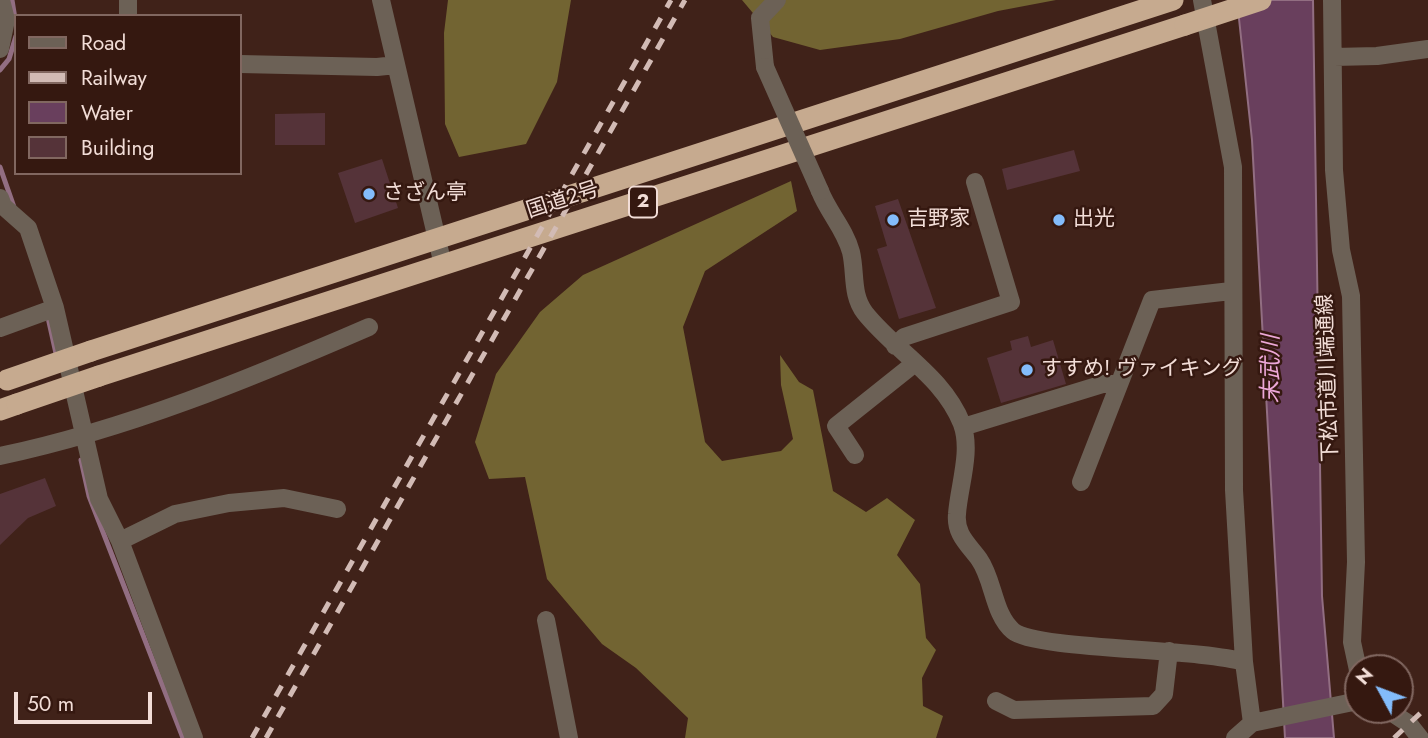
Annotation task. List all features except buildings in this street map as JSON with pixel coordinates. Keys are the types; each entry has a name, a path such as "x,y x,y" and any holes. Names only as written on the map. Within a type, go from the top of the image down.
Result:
{"highway":[{"name":"国道2号","path":"3,381 1173,0"},
{"name":"国道2号","path":"9,407 1261,0"}],"street":[{"path":"0,49 6,20 1,0"},
{"path":"382,0 443,265"},
{"path":"778,0 760,18 765,67 820,191 851,251 855,293 863,311 895,346 936,381 950,400 963,427 963,484 956,515 958,532 980,561 1002,615 1013,632 1045,641 1169,651 1244,662"},
{"path":"1202,0 1233,167 1231,291 1234,490 1244,662 1252,723"},
{"name":"下松市道川端通線","path":"1332,0 1334,170 1341,250 1351,296 1356,562 1352,642 1355,654"},
{"path":"1334,57 1377,56 1428,49"},
{"path":"242,64 377,67 397,65"},
{"path":"895,346 904,337 1011,302 975,182"},
{"path":"1,202 28,228 54,308 99,499 120,541 194,738"},
{"path":"1081,482 1152,300 1231,291"},
{"path":"0,328 54,308"},
{"path":"0,456 85,437 238,383 369,327"},
{"path":"855,455 836,426 915,363"},
{"path":"963,427 1103,384 1117,384"},
{"path":"120,541 175,514 229,503 284,498 337,509"},
{"path":"546,620 569,738"},
{"path":"996,701 1014,710 1153,706 1164,694 1169,651"},
{"path":"1235,738 1252,723 1344,703"},
{"path":"1408,724 1423,735"}],"shaded area":[{"path":"448,0 571,0 557,82 526,144 459,157 445,124 444,33"},
{"path":"742,0 1056,0 998,11 900,39 820,50 773,37"},
{"path":"791,181 797,211 705,271 683,327 705,442 722,461 781,451 793,439 781,385 780,355 799,382 813,390 833,491 866,512 887,498 915,520 897,555 920,584 926,638 936,650 922,678 923,706 943,716 936,738 685,738 688,718 636,668 602,644 547,579 525,477 489,479 475,442 496,374 540,312 583,275"}],"water":[{"name":"末武川","path":"1237,0 1313,0 1322,596 1334,738 1285,738 1252,140"}],"waterway":[{"path":"12,0 14,14"},
{"path":"0,70 9,59 14,43"},
{"path":"0,167 14,207"},
{"path":"47,313 57,358"},
{"path":"81,460 89,496 183,738"}],"railway":[{"path":"252,738 671,0"},
{"path":"266,738 685,0"},
{"path":"1394,738 1428,706"}],"place":[{"name":"さざん亭","path":"369,194"},
{"name":"吉野家","path":"893,220"},
{"name":"出光","path":"1059,220"},
{"name":"すすめ! ヴァイキング","path":"1027,370"}]}
